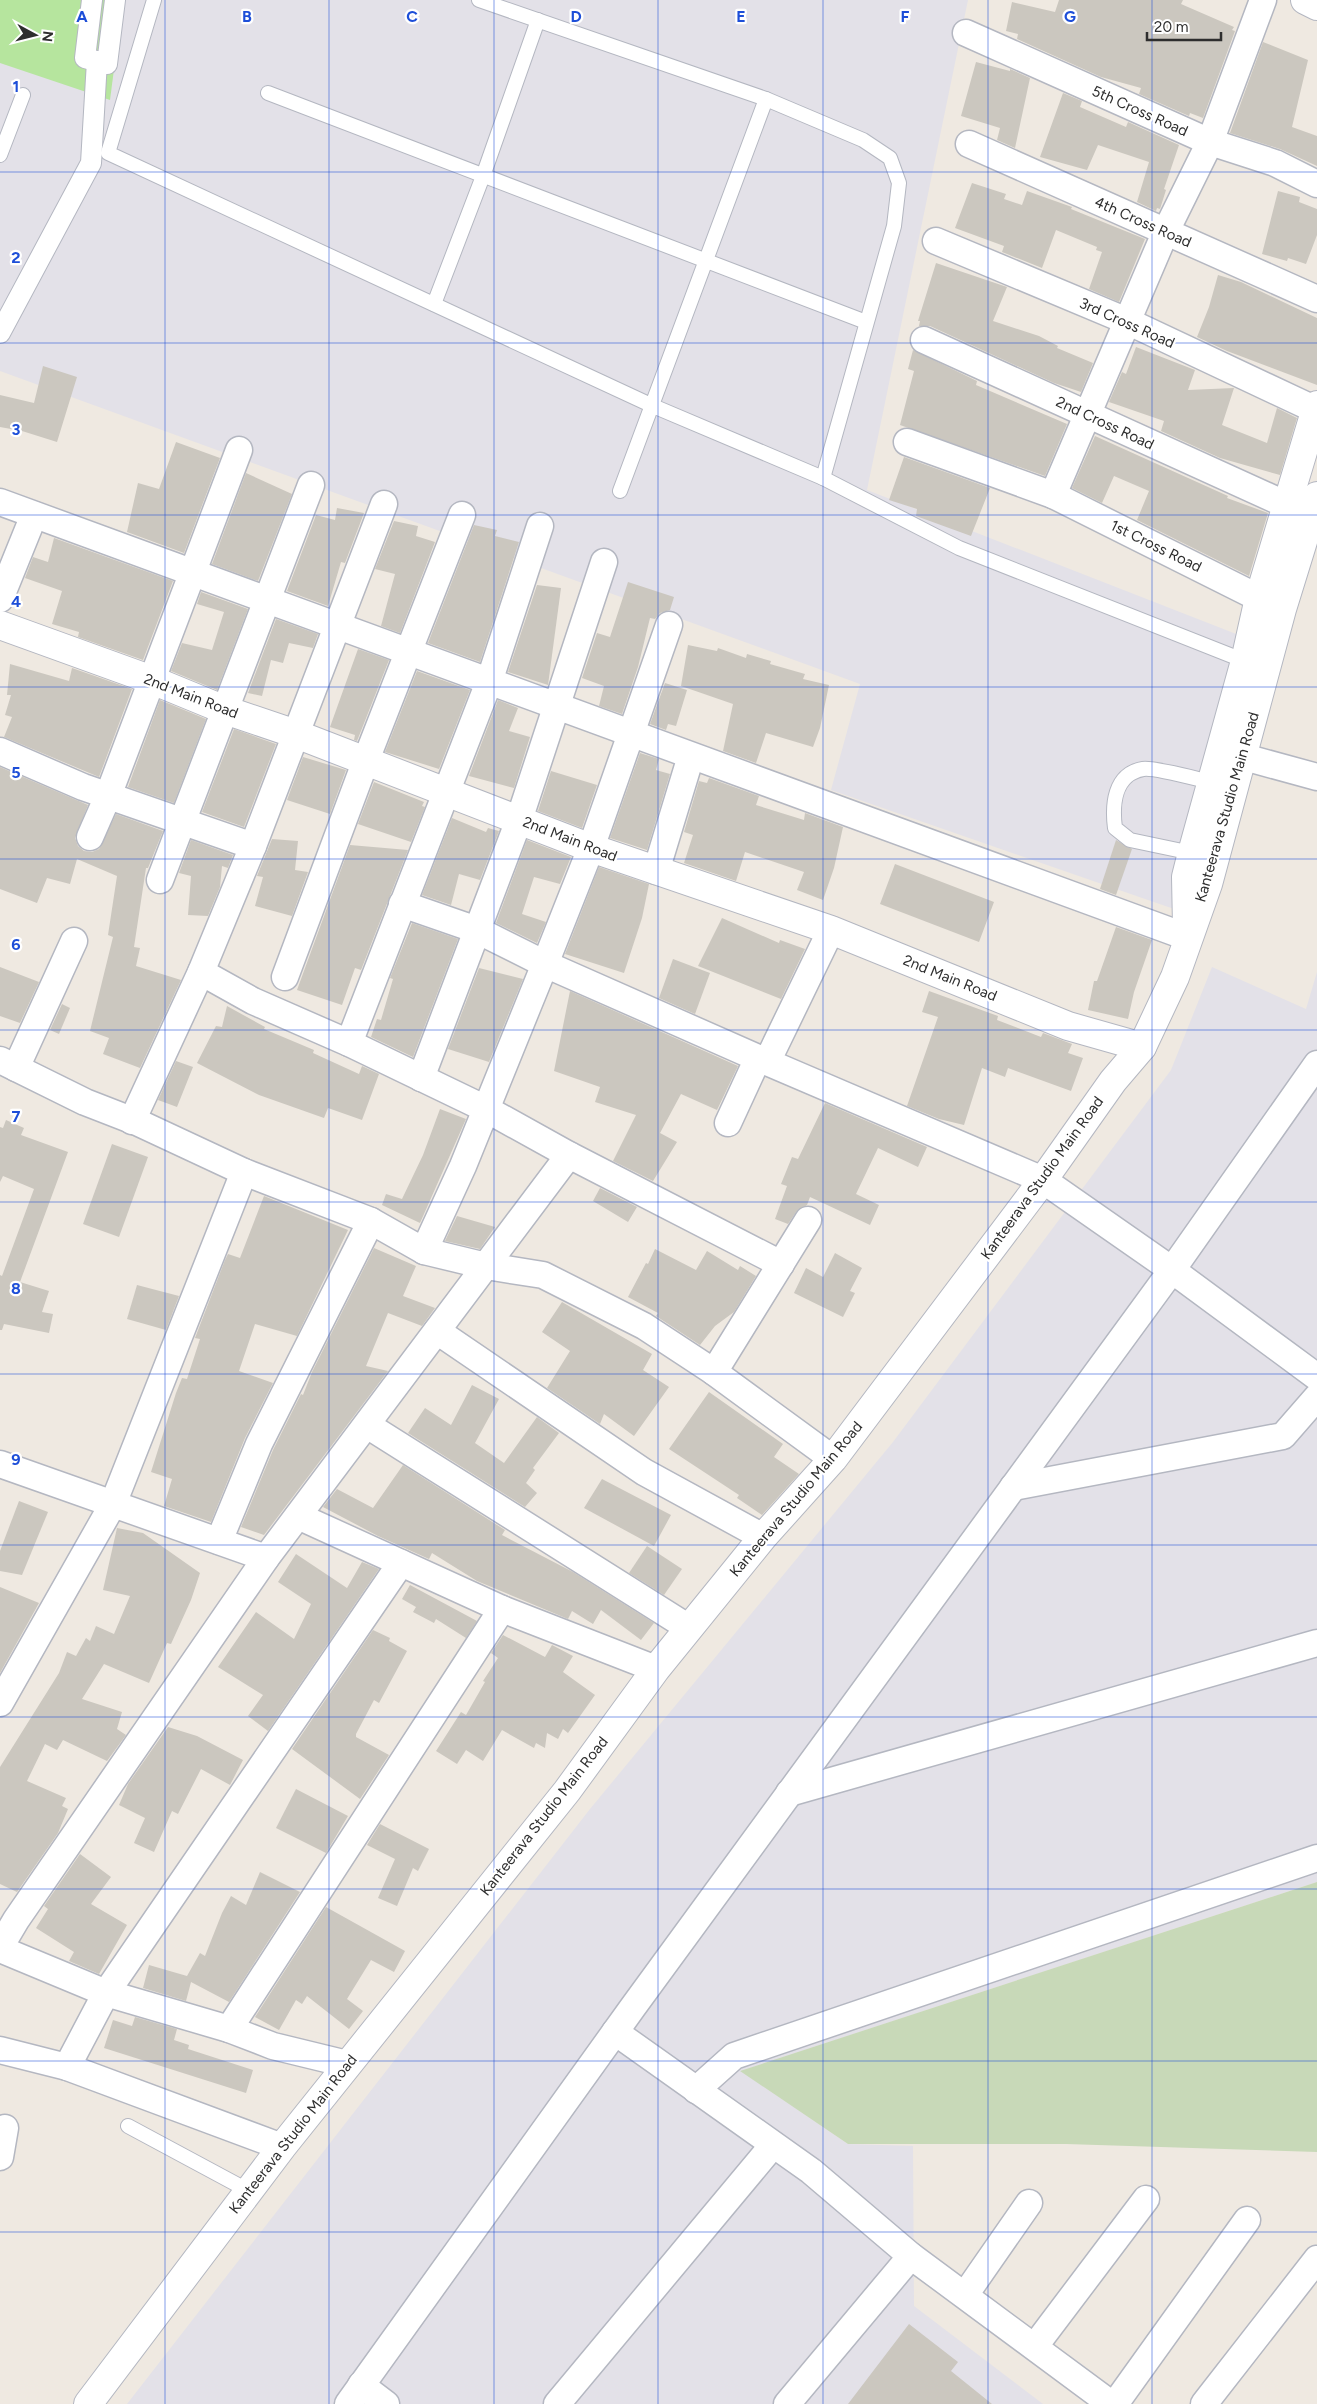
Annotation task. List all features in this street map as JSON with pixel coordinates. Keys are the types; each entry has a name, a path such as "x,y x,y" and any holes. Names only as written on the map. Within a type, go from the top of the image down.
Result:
{"main road":[{"path":"1305,0 1317,6"},
{"path":"1187,938 1186,877 1245,660 1259,598 1316,407"},
{"name":"Kanteerava Studio Main Road","path":"88,2404 282,2147 567,1791 656,1669 763,1537 833,1459 1043,1180 1113,1081 1142,1047 1175,977 1187,938 1208,884 1244,757 1266,668 1310,544 1317,496"},
{"name":"2nd Main Road","path":"0,625 152,680 225,710 366,760 591,848 831,930 1068,1026 1142,1047"}],"street":[{"path":"92,0 85,58 107,64 116,0"},
{"path":"1052,495 1166,233 1210,142 1263,0"},
{"name":"5th Cross Road","path":"966,33 1210,142 1276,162 1317,184"},
{"path":"0,332 91,163 97,62"},
{"name":"4th Cross Road","path":"969,144 1317,299"},
{"name":"3rd Cross Road","path":"936,241 1127,321 1316,407"},
{"name":"2nd Cross Road","path":"924,340 1286,505"},
{"name":"1st Cross Road","path":"907,442 1052,495 1259,598"},
{"path":"90,837 108,796 239,450"},
{"path":"160,880 311,485"},
{"path":"0,502 1187,938"},
{"path":"132,1120 201,972 253,846 384,504"},
{"path":"0,599 34,515"},
{"path":"285,977 366,760 462,515"},
{"path":"350,1044 445,791 489,682 540,526"},
{"path":"421,1078 519,820 604,562"},
{"path":"424,1250 463,1166 591,848 629,733 669,625"},
{"path":"0,751 108,796 253,846"},
{"path":"656,871 691,756"},
{"path":"1244,757 1317,778"},
{"path":"402,904 477,930 545,964 762,1060 1043,1180 1172,1270 1317,1377"},
{"path":"728,1123 831,930"},
{"path":"74,941 8,1064 85,1102 132,1120 244,1172 371,1221 424,1250 486,1266 543,1275 644,1326 714,1372 833,1459"},
{"path":"201,972 253,1001 350,1044 486,1110 781,1264"},
{"path":"386,2404 354,2395 615,2032 1172,1270 1317,1064"},
{"path":"347,2064 273,2046 234,2021 112,1985 0,1948 8,1917 266,1558 569,1155"},
{"path":"0,1703 113,1504 244,1172"},
{"path":"714,1372 808,1220"},
{"path":"219,1541 259,1444 371,1221"},
{"path":"437,1331 644,1472 763,1537"},
{"path":"1013,1487 1284,1436 1317,1397"},
{"path":"367,1425 689,1628"},
{"path":"0,1464 266,1558"},
{"path":"298,1516 502,1609 656,1669"},
{"path":"67,2067 112,1985 401,1563"},
{"path":"234,2021 502,1609"},
{"path":"789,1793 1317,1643"},
{"path":"696,2090 734,2056 1317,1858"},
{"path":"615,2032 811,2172 910,2256 1113,2404 1247,2220"},
{"path":"0,2050 67,2067 282,2147"},
{"path":"0,2157 5,2128"},
{"path":"557,2404 773,2145"},
{"path":"1035,2346 1146,2199"},
{"path":"965,2295 1030,2203"},
{"path":"787,2404 910,2256"},
{"path":"1204,2404 1317,2260"}],"lane":[{"path":"154,0 108,153 653,406 823,478 959,548 1245,660"},
{"path":"478,0 766,99 863,140 890,158 899,182 894,226 823,478"},
{"path":"434,304 483,176 538,20"},
{"path":"268,92 706,263 866,322"},
{"path":"0,155 23,95"},
{"path":"620,490 653,406 766,99"},
{"path":"1192,853 1130,840 1116,828 1113,811 1116,790 1128,775 1144,768 1211,782"},
{"path":"128,2126 249,2191"}],"shaded area":[{"path":"0,0 968,0 867,490 1249,639 1174,909 831,790 860,684 0,371"},
{"path":"1212,967 1306,1009 1317,972 1317,1882 741,2071 848,2144 913,2146 914,2306 1043,2404 127,2404 590,1809 893,1442 1171,1070"}],"green space":[{"path":"0,0 123,0 110,100 0,63"},
{"path":"1317,1882 1317,2152 1066,2144 848,2144 740,2071"}],"building":[{"path":"1059,0 1183,0 1181,4 1234,27 1232,30 1235,31 1203,118 1190,113 1189,116 1139,94 1141,88 1101,77 1017,39 1018,34 1006,31 1012,2 1055,12"},
{"path":"1263,42 1308,60 1292,127 1317,136 1317,166 1280,149 1230,133"},
{"path":"976,62 1010,71 1010,69 1030,78 1015,148 997,140 1000,128 961,116"},
{"path":"1063,93 1082,101 1080,107 1126,127 1128,122 1179,145 1164,189 1166,190 1160,209 1157,208 1156,211 1137,202 1149,162 1098,145 1087,170 1040,157"},
{"path":"972,183 1006,194 1004,199 1022,205 1027,191 1072,207 1071,209 1145,239 1119,302 1089,289 1102,252 1096,250 1097,247 1056,230 1042,268 1002,252 1004,246 955,228"},
{"path":"1278,191 1300,197 1299,202 1317,209 1317,235 1306,264 1288,258 1287,261 1262,254"},
{"path":"936,263 1007,287 993,321 1039,336 1058,346 1057,348 1093,363 1081,392 1054,383 930,326 919,326 920,321 918,321"},
{"path":"1218,275 1241,282 1317,318 1317,385 1227,351 1197,337 1209,307"},
{"path":"1136,347 1195,370 1188,390 1234,388 1222,425 1267,443 1277,408 1297,418 1280,475 1220,458 1161,431 1164,421 1109,402 1122,372 1126,374"},
{"path":"913,350 977,381 976,385 1067,424 1045,476 900,425 914,371 908,369"},
{"path":"43,366 77,377 57,442 22,431 0,427 0,395 34,403"},
{"path":"1095,436 1228,496 1227,498 1268,513 1249,576 1137,520 1149,491 1114,476 1102,503 1072,488"},
{"path":"176,442 220,458 184,553 127,532 138,483 159,489"},
{"path":"904,457 990,488 971,536 916,516 917,509 889,500"},
{"path":"246,473 292,494 258,581 212,564"},
{"path":"337,508 364,513 345,563 341,562 328,606 287,591 316,515 335,520"},
{"path":"394,521 418,526 416,536 435,542 400,633 381,626 395,574 375,569"},
{"path":"474,525 497,530 495,536 519,542 480,662 428,643"},
{"path":"54,538 173,581 143,660 78,637 79,632 52,624 62,591 25,578 33,557 48,562"},
{"path":"628,582 674,597 670,610 660,613 655,619 650,618 638,667 622,714 599,706 604,686 582,678 597,633 610,637"},
{"path":"537,585 561,588 548,685 508,672"},
{"path":"201,592 248,609 217,690 171,671 182,643 212,650 224,612 197,604"},
{"path":"276,619 318,634 313,648 289,643 283,663 271,660 262,696 248,693"},
{"path":"688,645 717,651 718,648 746,658 747,654 771,661 770,664 805,674 803,679 829,685 820,728 813,747 766,733 756,763 723,751 733,704 681,686"},
{"path":"358,649 389,660 357,741 354,740 355,735 330,727"},
{"path":"10,664 69,681 72,668 132,689 99,777 4,737 12,717 5,715 11,695 7,695"},
{"path":"417,671 470,690 439,769 385,752"},
{"path":"665,683 687,690 676,726 668,724 666,730 650,724"},
{"path":"160,700 206,719 174,803 128,787"},
{"path":"498,700 518,708 509,731 530,737 514,788 469,776"},
{"path":"234,729 276,744 244,827 202,812"},
{"path":"640,753 659,759 656,770 670,774 647,850 610,838"},
{"path":"303,757 346,770 330,814 287,800"},
{"path":"0,767 88,805 75,838 78,846 84,851 92,852 99,849 116,814 163,831 148,868 146,868 134,947 140,948 136,966 181,980 140,1068 103,1054 109,1038 90,1031 113,937 108,935 117,876 77,859 70,884 47,878 37,903 0,889"},
{"path":"551,771 597,785 582,828 538,811"},
{"path":"709,778 759,796 756,805 804,820 805,813 843,827 834,868 823,900 797,890 804,872 745,852 736,881 684,863 693,835 684,832 699,781 707,783"},
{"path":"374,782 424,802 422,806 425,807 411,842 358,824"},
{"path":"452,818 486,832 488,828 499,831 480,880 459,874 451,905 422,895"},
{"path":"272,839 298,841 295,870 308,872 292,916 255,906 263,877 257,876"},
{"path":"191,840 233,855 228,868 222,866 220,887 208,916 188,915 191,876 179,873"},
{"path":"527,840 571,857 560,884 534,877 522,914 546,922 537,943 496,923"},
{"path":"1116,840 1132,849 1116,895 1100,889"},
{"path":"350,845 408,850 361,970 355,968 342,1005 297,990"},
{"path":"895,864 994,902 979,942 880,904"},
{"path":"599,867 649,884 642,918 624,973 565,954"},
{"path":"722,918 779,943 780,940 805,949 781,999 698,966"},
{"path":"412,923 458,939 413,1057 371,1037 377,1019 381,1020 393,979 390,978"},
{"path":"1116,927 1152,940 1134,992 1128,1019 1088,1010 1094,981 1097,981"},
{"path":"673,959 710,973 695,1014 659,998"},
{"path":"0,967 39,982 20,1023 0,1016"},
{"path":"479,968 523,979 489,1062 448,1049"},
{"path":"570,991 738,1066 717,1110 681,1094 660,1133 677,1142 653,1181 613,1161 636,1115 595,1102 600,1087 554,1071"},
{"path":"929,991 998,1016 997,1020 1041,1037 1043,1033 1072,1044 1068,1053 1083,1058 1071,1091 1008,1068 1005,1077 982,1068 964,1125 939,1119 907,1106 938,1017 922,1012"},
{"path":"62,1004 70,1008 59,1034 50,1030"},
{"path":"227,1006 265,1027 264,1029 314,1050 313,1053 359,1074 362,1066 379,1074 362,1120 328,1108 324,1118 259,1095 197,1063 216,1026 222,1027"},
{"path":"176,1061 193,1067 177,1107 158,1100"},
{"path":"825,1103 927,1147 918,1167 878,1148 856,1194 879,1205 870,1225 810,1197 807,1205 796,1212 788,1224 775,1219 787,1186 781,1184 792,1157 798,1159"},
{"path":"440,1109 466,1119 420,1223 382,1205 386,1194 402,1199 423,1155"},
{"path":"6,1120 24,1128 21,1135 68,1152 20,1282 49,1291 42,1312 53,1314 49,1333 4,1324 2,1330 0,1330 0,1275 2,1276 34,1189 3,1176 0,1182 0,1127 3,1128"},
{"path":"112,1144 148,1157 119,1237 83,1224"},
{"path":"600,1188 637,1207 628,1222 593,1201"},
{"path":"264,1196 348,1230 297,1336 255,1324 239,1371 273,1383 245,1438 211,1522 164,1506 172,1479 151,1472 176,1393 182,1378 187,1379 200,1339 195,1338 225,1260 228,1254 240,1258"},
{"path":"457,1216 495,1227 480,1249 445,1241"},
{"path":"374,1248 416,1266 403,1296 435,1308 422,1326 388,1313 366,1366 388,1371 264,1535 241,1527 273,1450 301,1394 303,1395 312,1372"},
{"path":"655,1249 696,1270 707,1251 738,1270 740,1266 756,1276 734,1312 715,1326 700,1345 656,1316 658,1313 628,1297"},
{"path":"835,1253 862,1268 850,1291 855,1293 843,1317 794,1293 806,1268 823,1277"},
{"path":"137,1285 179,1296 166,1330 127,1319"},
{"path":"562,1302 652,1354 643,1370 669,1387 634,1436 604,1414 600,1424 547,1388 570,1351 542,1332"},
{"path":"472,1385 499,1399 475,1443 504,1463 537,1417 559,1433 533,1468 535,1470 526,1483 537,1493 525,1507 408,1433 425,1408 451,1425"},
{"path":"709,1392 783,1444 774,1457 799,1474 762,1515 737,1498 739,1495 669,1449"},
{"path":"403,1465 505,1530 502,1535 573,1572 654,1623 641,1640 601,1610 593,1624 572,1611 568,1619 477,1581 432,1553 429,1559 378,1536 323,1507 337,1489 373,1508"},
{"path":"602,1479 671,1515 654,1546 584,1508"},
{"path":"19,1501 48,1512 22,1575 0,1571 0,1551"},
{"path":"117,1528 143,1533 200,1573 191,1600 171,1644 167,1643 149,1683 104,1664 82,1699 122,1712 117,1729 126,1735 107,1761 63,1740 57,1750 45,1744 27,1781 66,1798 62,1806 68,1809 58,1833 17,1892 0,1884 0,1767 59,1673 67,1652 76,1656 86,1638 90,1641 96,1626 114,1634 130,1596 103,1590"},
{"path":"647,1546 682,1569 664,1595 629,1573"},
{"path":"296,1554 347,1588 362,1562 379,1569 268,1731 248,1716 263,1695 218,1667 256,1612 294,1639 311,1604 278,1582"},
{"path":"410,1585 477,1621 466,1638 436,1619 434,1623 413,1612 416,1607 402,1599"},
{"path":"0,1587 39,1603 0,1673"},
{"path":"373,1630 390,1638 389,1641 407,1651 379,1703 374,1700 356,1734 356,1737 389,1755 360,1799 292,1749"},
{"path":"503,1635 545,1657 552,1645 573,1656 563,1672 595,1695 568,1733 563,1729 558,1739 547,1733 545,1748 536,1743 534,1748 502,1730 483,1761 466,1750 457,1764 436,1751 461,1712 466,1715 485,1682 483,1681 498,1658 491,1653"},
{"path":"168,1727 197,1736 243,1760 230,1785 201,1769 178,1814 172,1811 154,1852 134,1843 145,1818 119,1805 128,1784"},
{"path":"296,1789 348,1816 326,1853 276,1828"},
{"path":"380,1824 429,1849 418,1871 413,1868 397,1906 378,1898 395,1859 367,1845"},
{"path":"80,1854 111,1877 91,1904 127,1925 99,1974 69,1961 74,1952 36,1928 48,1909 44,1906"},
{"path":"260,1872 300,1892 229,2002 191,1982 186,2001 143,1988 149,1965 187,1976 200,1953 205,1956 231,1896 246,1905"},
{"path":"326,1907 405,1951 394,1972 371,1960 347,1999 363,2011 349,2029 307,1996 302,2004 296,2000 279,2030 255,2017"},
{"path":"135,2017 177,2029 174,2040 189,2045 188,2049 253,2070 246,2093 104,2048 113,2020 132,2026"},
{"path":"909,2324 958,2362 951,2371 992,2404 848,2404"}]}
